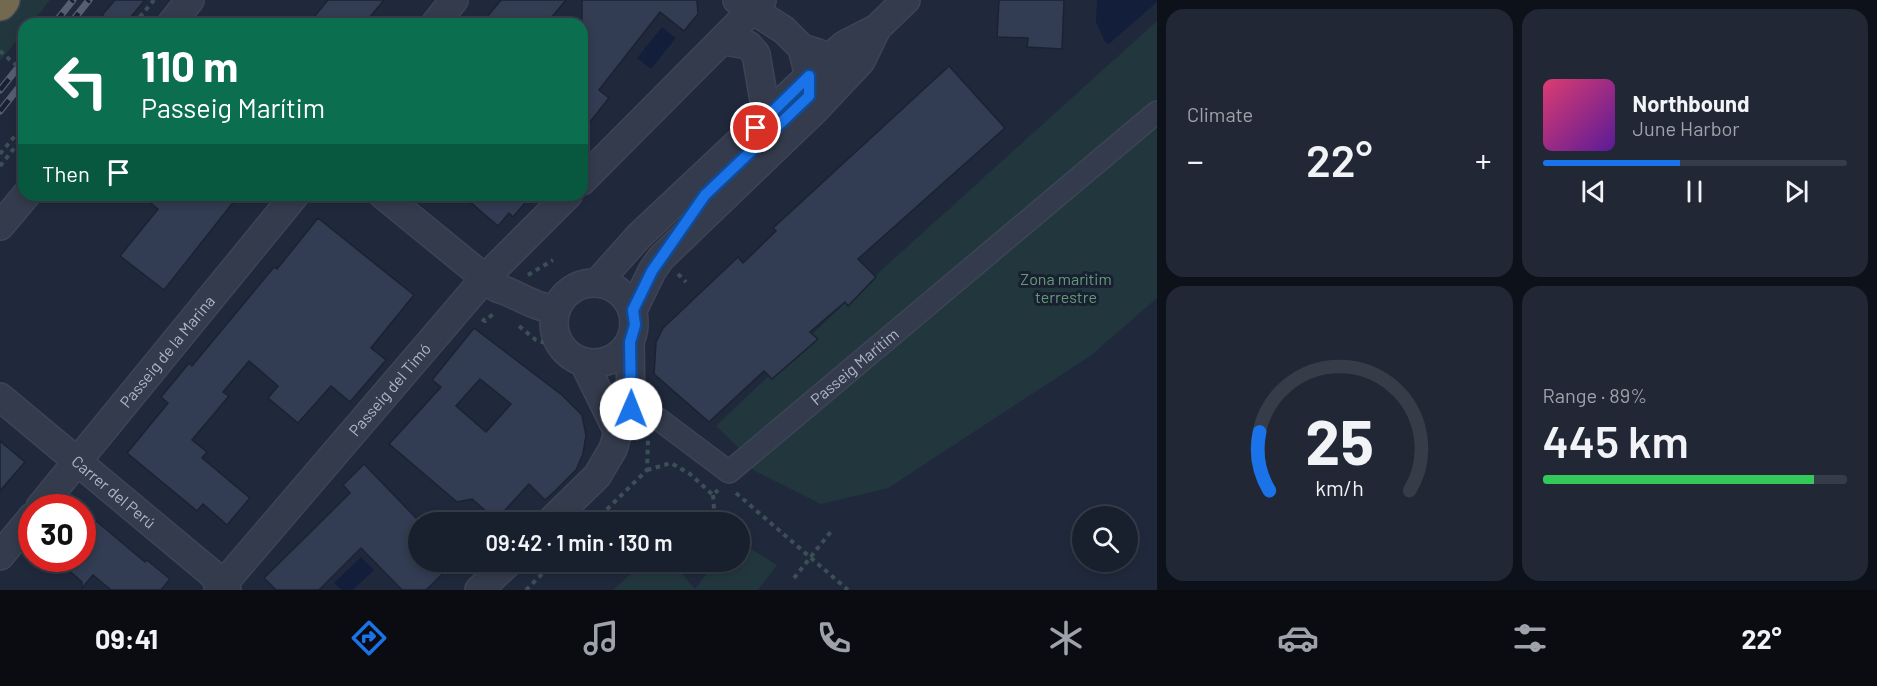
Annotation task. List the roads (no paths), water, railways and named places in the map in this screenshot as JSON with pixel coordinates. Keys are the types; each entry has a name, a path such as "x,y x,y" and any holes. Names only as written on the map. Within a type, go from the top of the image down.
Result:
{"highway":[{"path":"0,4 3,0"}],"street":[{"path":"177,18 190,0"},
{"path":"440,18 454,0"},
{"path":"597,283 639,236 809,76 844,45 877,28 906,0"},
{"path":"588,175 724,40 757,3 793,39 830,57"},
{"path":"661,258 815,110 861,61 877,28"},
{"path":"633,310 652,271 705,195 809,96 809,76 793,39"},
{"path":"724,40 748,45 756,54 767,118"},
{"name":"Passeig Marítim","path":"649,412 727,478 1157,112"},
{"path":"0,226 21,201"},
{"name":"Passeig de la Marina","path":"50,494 290,201"},
{"path":"390,201 491,283 504,302 547,336 558,340"},
{"name":"Passeig del Timó","path":"223,588 563,201"},
{"path":"491,283 513,292 540,308 556,309"},
{"path":"560,512 602,471 613,449 618,432 631,409 630,342 635,325 633,310 619,291 597,283 574,288 564,296 556,309 554,320 558,340 570,356 584,363 595,364 613,360 630,342"},
{"path":"584,363 618,432"},
{"name":"Carrer del Perú","path":"0,397 210,572 223,588"},
{"path":"0,556 18,534"},
{"path":"479,590 498,572"}],"water":[{"path":"1097,0 1157,0 1157,2 1109,44 1105,42 1096,22"},
{"path":"662,27 676,38 651,69 637,58"},
{"path":"361,557 374,570 353,590 342,590 334,583"}],"railway":[{"path":"59,18 73,0"},
{"path":"75,18 89,0"},
{"path":"0,90 18,68"},
{"path":"0,111 18,88"}],"park label":[{"name":"Zona marìtim terrestre","path":"1066,288"}]}
